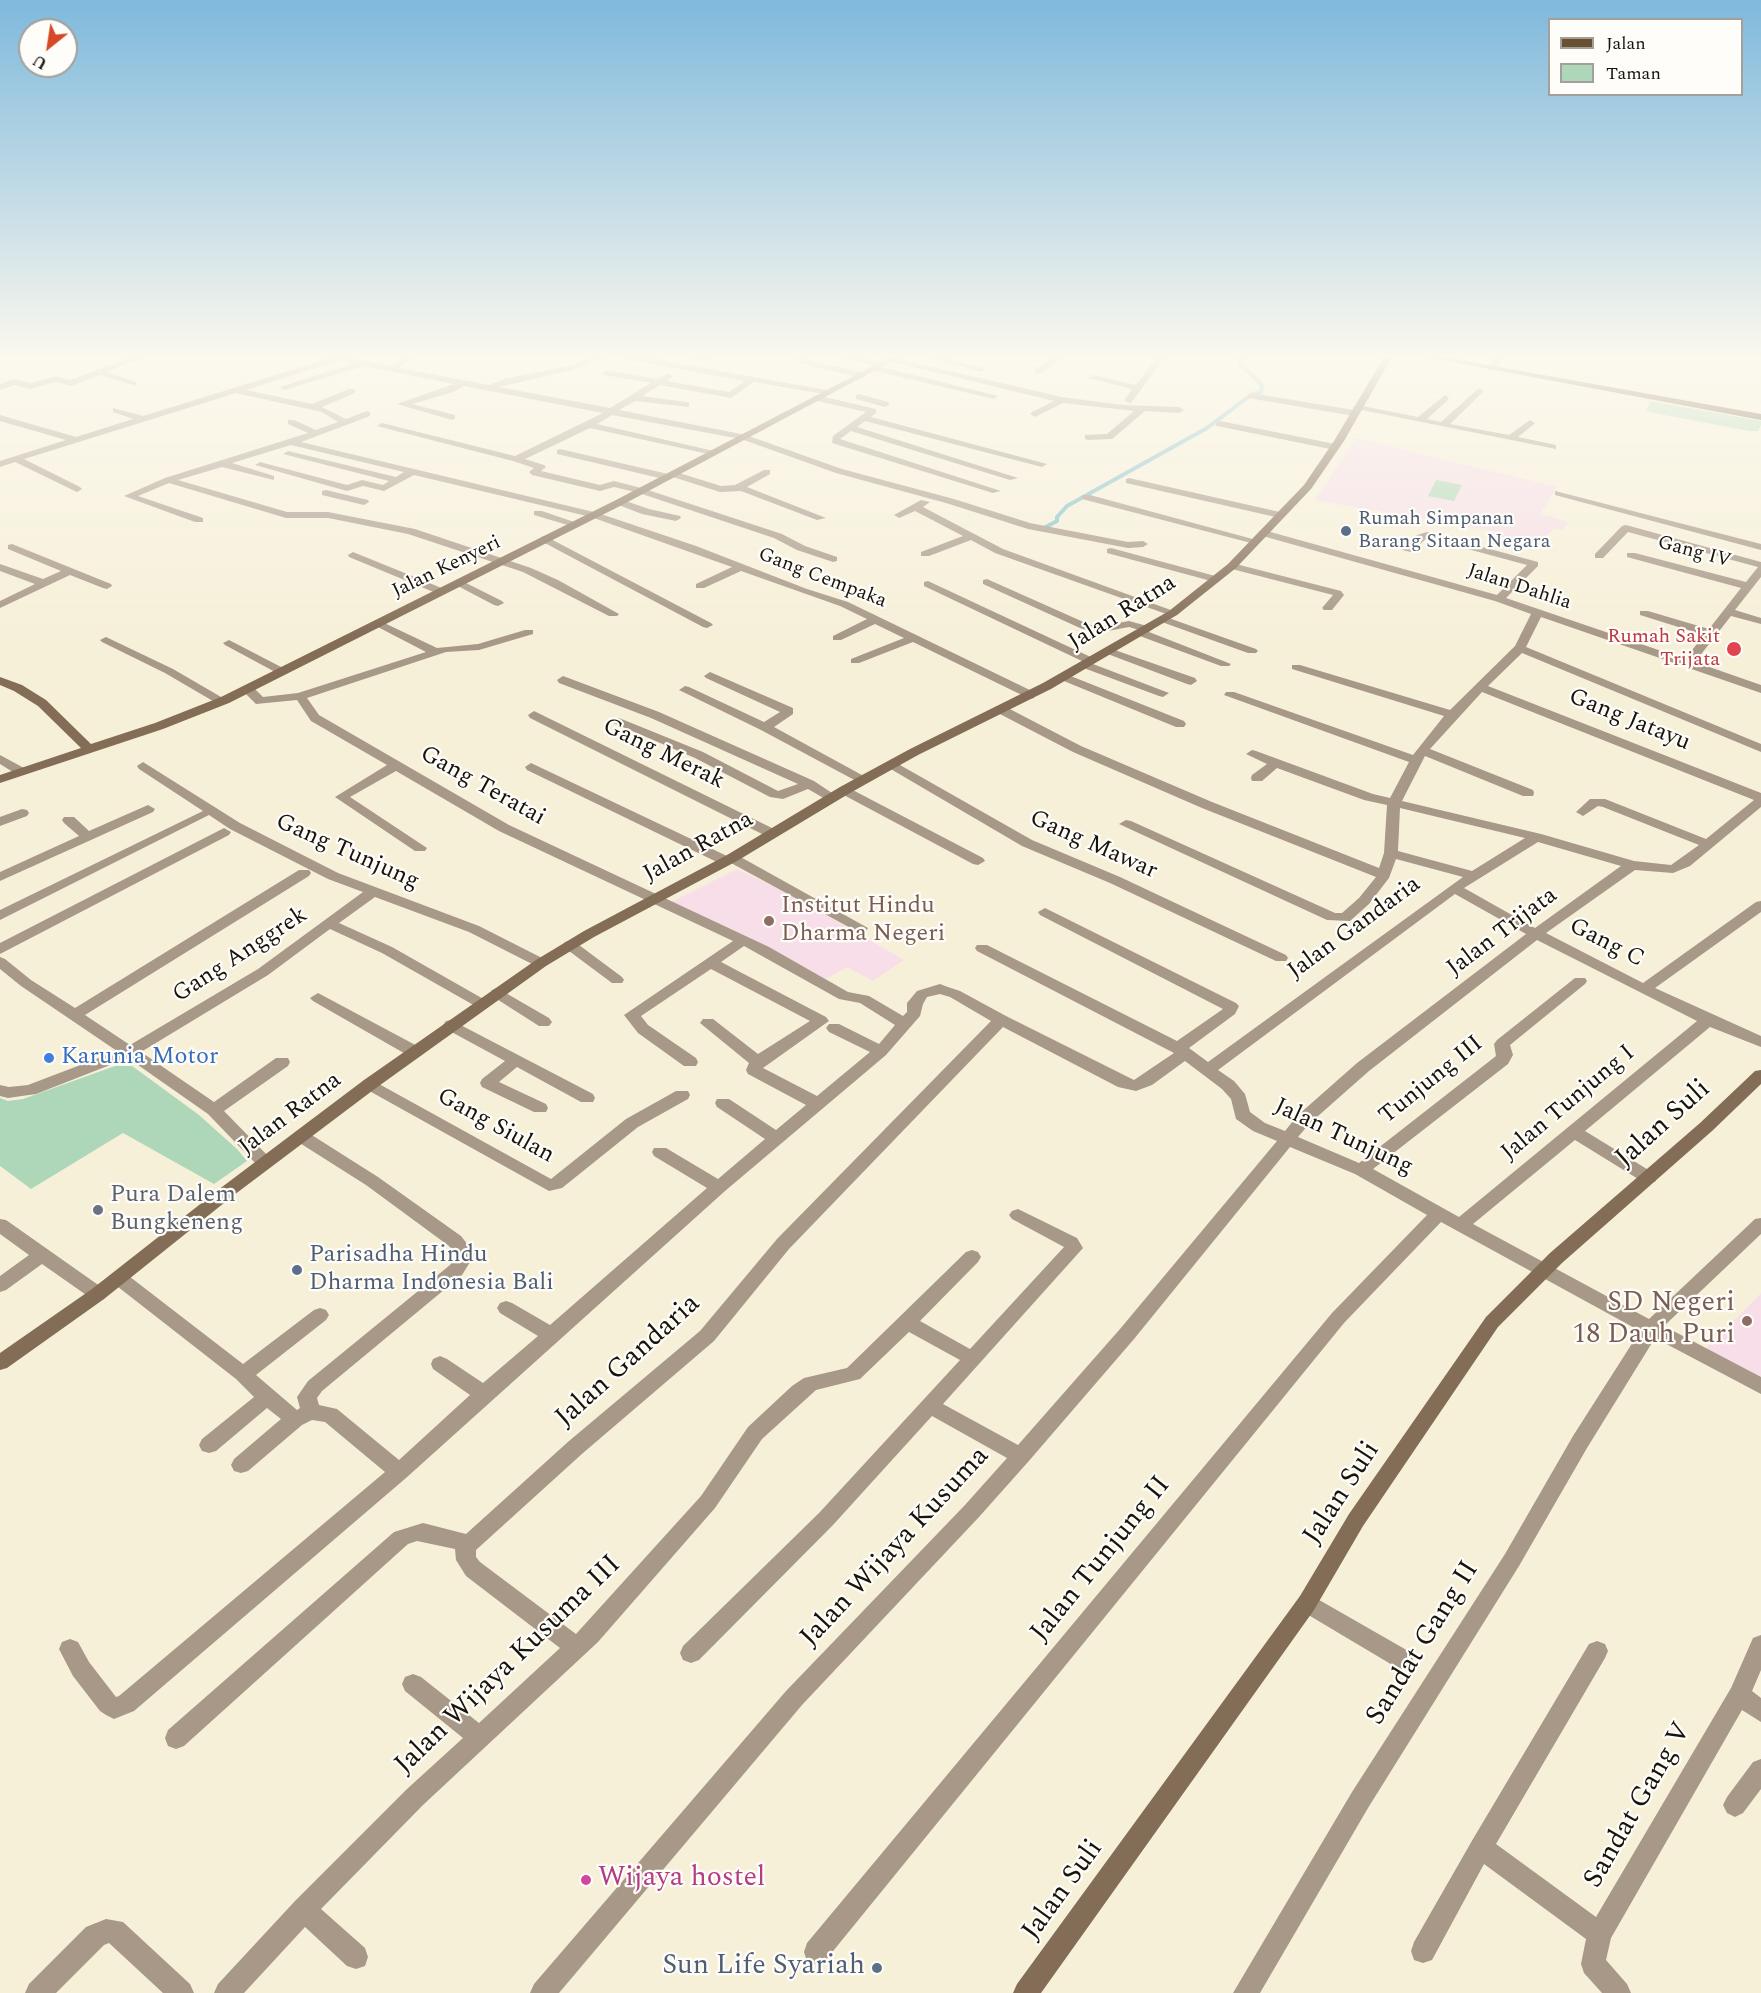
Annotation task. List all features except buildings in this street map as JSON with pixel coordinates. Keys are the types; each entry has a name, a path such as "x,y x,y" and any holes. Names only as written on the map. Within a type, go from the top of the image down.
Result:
{"street":[{"path":"0,464 47,450"},
{"path":"199,520 129,496 168,480 264,450"},
{"path":"325,450 594,515"},
{"path":"479,450 541,467 535,473 600,488 614,484 642,491 778,536 801,548 833,559"},
{"path":"516,459 535,450"},
{"path":"700,450 713,453"},
{"name":"Jalan Kenyeri","path":"0,778 159,726 222,701 575,525 718,450"},
{"path":"781,450 839,471 935,497 1028,526 1128,545 1143,544"},
{"path":"864,450 996,491"},
{"path":"922,450 1013,478"},
{"path":"988,450 1042,464"},
{"name":"Jalan Ratna","path":"0,1362 98,1294 370,1084 541,963 570,945 729,860 845,789 1030,695 1168,616 1232,566 1314,479 1333,450"},
{"path":"560,452 671,475 720,489 737,488 821,518"},
{"path":"288,454 397,480"},
{"path":"16,459 77,489"},
{"path":"219,463 364,502"},
{"path":"260,465 345,488 362,483 384,488 413,471"},
{"path":"737,488 767,472"},
{"path":"168,480 286,515 328,515 411,531 554,582 614,614"},
{"path":"1130,481 1280,515"},
{"path":"1559,493 1761,547"},
{"path":"899,515 935,497"},
{"name":"Jalan Dahlia","path":"1086,497 1259,537 1499,599 1761,689"},
{"path":"620,502 646,512 676,518"},
{"path":"916,507 999,551 1059,570 1252,651"},
{"path":"537,513 575,525"},
{"name":"Gang Cempaka","path":"594,515 844,604 1030,695"},
{"path":"1599,556 1626,528 1761,568 1688,663"},
{"path":"1407,550 1421,537 1427,535 1534,564 1499,599"},
{"path":"925,554 970,537"},
{"path":"545,539 707,625"},
{"path":"1086,544 1215,579"},
{"path":"12,547 107,586"},
{"path":"353,555 440,591"},
{"name":"Gang IV","path":"1631,555 1748,586"},
{"path":"1232,566 1337,592 1339,595 1328,608"},
{"path":"0,567 43,583"},
{"path":"700,586 741,567"},
{"path":"0,605 69,570"},
{"path":"458,582 498,603"},
{"path":"987,582 1084,626 1097,630 1129,624 1225,664"},
{"path":"928,584 1088,663 1163,693"},
{"path":"1126,824 1336,918 1348,916 1364,901 1384,875 1391,853 1394,804 1419,755 1452,715 1520,648 1538,612"},
{"path":"1728,612 1761,621"},
{"path":"1644,613 1711,633"},
{"path":"837,638 876,618"},
{"path":"378,623 436,651"},
{"path":"248,689 260,701 300,696 436,651 455,647 485,646 529,632"},
{"path":"855,661 915,637"},
{"path":"106,640 169,670 222,701"},
{"path":"229,643 281,671"},
{"path":"1520,648 1761,748"},
{"path":"1108,651 1191,681"},
{"path":"1296,667 1452,715"},
{"path":"710,676 789,711 765,727"},
{"path":"1063,677 1180,724"},
{"path":"563,680 655,715 809,784 832,797"},
{"path":"0,681 18,688 42,703 88,748"},
{"name":"Gang Jatayu","path":"1481,687 1761,799"},
{"path":"685,690 765,727 865,780"},
{"path":"727,709 751,694"},
{"path":"1230,695 1419,755 1528,794"},
{"name":"Gang Teratai","path":"300,696 315,718 504,828 764,950 844,996 864,999 906,1025"},
{"path":"1000,709 1077,749 1384,875"},
{"name":"Gang Merak","path":"534,716 771,833"},
{"path":"615,721 699,755 766,791 783,795 809,784"},
{"path":"1252,754 1274,764 1394,804 1536,837 1632,865 1673,869 1685,863 1761,799"},
{"path":"0,759 20,771"},
{"path":"1257,778 1274,764"},
{"path":"397,765 341,797 420,848"},
{"name":"Gang Mawar","path":"893,765 1027,843 1115,880 1281,958"},
{"name":"Gang Tunjung","path":"143,766 236,826 333,876 474,929 541,963"},
{"path":"531,767 729,860 861,928"},
{"path":"845,789 978,861"},
{"path":"1583,812 1595,802 1605,803 1708,844"},
{"path":"0,877 148,809"},
{"path":"0,822 22,813"},
{"path":"0,916 203,815"},
{"path":"69,820 87,836"},
{"path":"0,949 224,832"},
{"name":"Jalan Gandaria","path":"1209,1069 1472,875 1536,837"},
{"path":"1391,853 1472,875"},
{"name":"Jalan Trijata","path":"1286,1138 1302,1120 1363,1067 1536,934 1632,865"},
{"path":"75,1015 304,873"},
{"name":"Gang C","path":"1454,888 1536,934 1644,989 1708,1020 1761,1041"},
{"name":"Gang Anggrek","path":"0,1090 8,1093 30,1090 130,1052 263,972 372,892"},
{"path":"1644,989 1761,905"},
{"path":"70,1649 81,1669 108,1704 119,1708 399,1472 719,1187 881,1051 915,1013 915,1003 922,994 940,989 967,999 1000,1020 1124,1083 1136,1086 1230,1011 1231,1006 1045,912"},
{"path":"330,924 387,950 482,1004"},
{"path":"690,1062 643,1029 632,1015 741,941"},
{"path":"570,945 617,980"},
{"name":"Jalan Tunjung","path":"982,948 1182,1051 1209,1069 1239,1098 1242,1115 1259,1127 1361,1170 1543,1271 1761,1386"},
{"path":"0,962 26,983 214,1110 265,1163"},
{"path":"709,962 821,1020 754,1067 755,1071 819,1104"},
{"name":"Tunjung III","path":"1361,1170 1502,1060 1505,1055 1502,1044 1580,981"},
{"path":"497,993 544,1022"},
{"path":"318,998 415,1052"},
{"name":"Jalan Gandaria","path":"469,1544 576,1447 707,1336 783,1244 979,1045 1000,1020"},
{"name":"Jalan Tunjung I","path":"1462,1224 1708,1020"},
{"path":"708,1023 758,1062"},
{"path":"452,1025 587,1098"},
{"path":"834,1028 881,1051"},
{"path":"515,1061 488,1083 540,1108"},
{"path":"214,1110 282,1062"},
{"name":"Jalan Suli","path":"1026,1993 1307,1603 1356,1520 1492,1322 1543,1271 1761,1075"},
{"name":"Gang Siulan","path":"370,1084 549,1185 556,1184 632,1123 682,1095"},
{"path":"723,1103 777,1139"},
{"path":"1573,1131 1649,1178"},
{"path":"241,1465 303,1416 307,1398 315,1386 456,1270 466,1254 455,1241 372,1181 301,1136"},
{"name":"Jalan Wijaya Kusuma","path":"543,1993 794,1698 972,1511 1021,1456 1127,1334 1286,1138"},
{"path":"660,1152 719,1187"},
{"name":"Jalan Tunjung II","path":"816,1952 1338,1318 1440,1212"},
{"path":"691,1653 826,1519 1074,1248 1071,1243 1018,1215"},
{"path":"0,1224 98,1294"},
{"name":"Sandat Gang II","path":"1246,1993 1360,1800 1512,1560 1580,1442 1652,1327 1761,1224"},
{"path":"0,1285 42,1255"},
{"name":"Jalan Wijaya Kusuma III","path":"227,1993 304,1910 415,1797 600,1625 708,1502 760,1427 807,1384 852,1374 860,1369 972,1257"},
{"path":"119,1278 243,1374 267,1397 303,1416 330,1415 399,1472"},
{"path":"506,1308 552,1335"},
{"path":"243,1374 320,1315"},
{"path":"907,1322 973,1359"},
{"path":"440,1364 484,1394"},
{"path":"208,1445 267,1397"},
{"path":"930,1406 1021,1456"},
{"path":"176,1738 401,1538 417,1532 469,1544 465,1551 466,1560 473,1569 577,1648"},
{"path":"1307,1603 1402,1659"},
{"name":"Sandat Gang V","path":"1618,1993 1593,1964 1599,1934 1739,1695 1761,1645"},
{"path":"1423,1951 1480,1847 1597,1651"},
{"path":"413,1684 481,1738"},
{"path":"1739,1695 1761,1712"},
{"path":"1735,1805 1761,1770"},
{"path":"1480,1847 1599,1934"},
{"path":"304,1910 356,1957"},
{"path":"38,1993 95,1936 106,1931 114,1931 181,1993"}],"shaded area":[{"path":"1348,450 1405,450 1557,487 1540,514 1569,522 1561,530 1554,529 1531,550 1490,538 1493,531 1315,500"},
{"name":"Institut Hindu Dharma Negeri","path":"737,869 786,892 904,960 873,981 847,967 823,981 667,904"},
{"name":"SD Negeri 18 Dauh Puri","path":"1761,1293 1761,1380 1706,1349"}],"green space":[{"path":"1436,480 1462,485 1454,501 1428,496"},
{"path":"115,1066 132,1066 139,1071 199,1115 247,1161 214,1184 123,1133 31,1189 0,1166 0,1098 8,1101 23,1099"}],"waterway":[{"path":"1042,529 1057,521 1057,517 1067,506 1168,450"}],"place":[{"name":"Rumah Simpanan Barang Sitaan Negara","path":"1346,531"},
{"name":"Rumah Sakit Trijata","path":"1734,649"},
{"name":"Institut Hindu Dharma Negeri","path":"769,921"},
{"name":"Karunia Motor","path":"49,1058"},
{"name":"Pura Dalem Bungkeneng","path":"98,1210"},
{"name":"Parisadha Hindu Dharma Indonesia Bali","path":"297,1270"},
{"name":"SD Negeri 18 Dauh Puri","path":"1747,1321"},
{"name":"Wijaya hostel","path":"586,1880"},
{"name":"Sun Life Syariah","path":"877,1968"}]}
